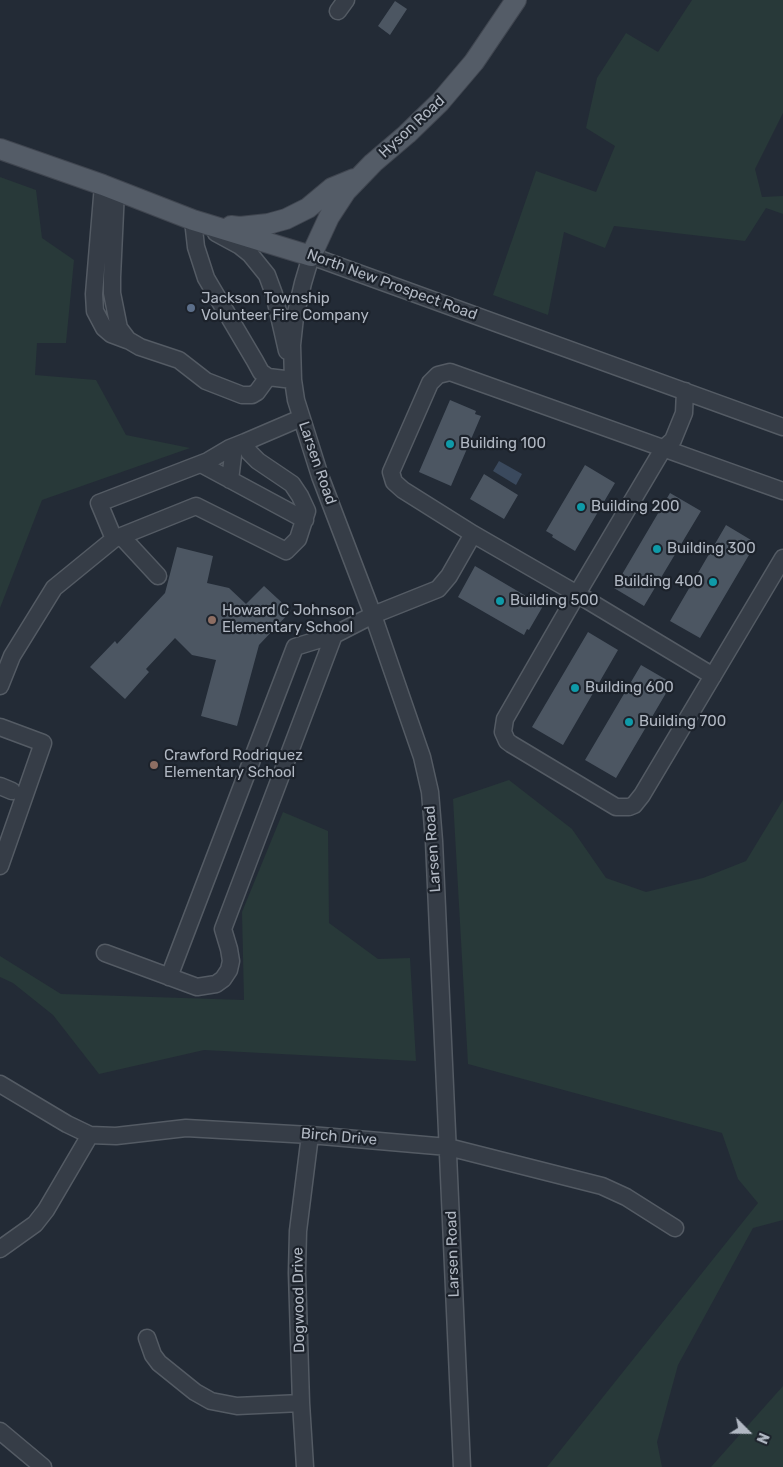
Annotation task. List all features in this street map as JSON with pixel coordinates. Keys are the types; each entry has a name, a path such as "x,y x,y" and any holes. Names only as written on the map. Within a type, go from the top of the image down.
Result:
{"main road":[{"name":"Hyson Road","path":"311,256 328,217 346,191 440,102 474,62 516,0"},
{"name":"North New Prospect Road","path":"0,149 110,187 194,220 311,256"},
{"path":"194,220 240,227 279,222 302,211 332,188 359,177"}],"street":[{"path":"110,187 112,293 119,328 128,340 140,347 179,360 206,381 242,395 252,395 257,392 268,377"},
{"path":"194,220 240,246 258,263 266,275 274,294 293,380 268,377 261,372 254,361 206,278 196,247 194,220"},
{"name":"Larsen Road","path":"311,256 295,317 292,346 293,380 301,418 320,476 373,615 422,756 430,792 434,841 462,1467"},
{"name":"North New Prospect Road","path":"311,256 783,427"},
{"path":"713,676 402,490 392,478 392,468 430,383 443,373 457,374 783,491"},
{"path":"685,391 684,413 674,440 663,449 505,719 503,725 505,737 511,744 523,752 610,804 616,807 629,808 642,795 783,558"},
{"path":"158,576 117,537 98,503 201,464 239,444 301,418"},
{"path":"230,480 239,444"},
{"path":"0,686 12,656 54,588 117,537 196,506 286,551 298,539 307,511 300,496 292,484 258,462 239,444"},
{"path":"201,464 305,520"},
{"path":"169,977 295,648 334,635 373,615 438,589 449,576 473,534"},
{"path":"105,953 197,987 216,984 223,979 231,961 222,929 334,635"},
{"path":"0,727 44,743 0,866"},
{"name":"Birch Drive","path":"0,1084 67,1124 90,1134 116,1136 186,1128 310,1134 448,1147 602,1186 626,1197 675,1228"},
{"path":"0,1249 35,1224 46,1210 90,1134"},
{"name":"Dogwood Drive","path":"305,1467 297,1273 298,1239 310,1134"},
{"path":"147,1338 158,1363 195,1392 211,1401 237,1406 301,1404"},
{"path":"0,1431 44,1467"}],"shaded area":[{"path":"692,0 783,0 783,113 755,169 762,197 783,196 783,214 766,208 745,241 614,226 605,248 564,232 548,315 493,295 536,171 596,192 615,146 586,128 597,78 626,33 658,52"},
{"path":"0,177 36,190 42,238 74,260 66,343 37,343 35,375 96,380 126,435 190,448 42,500 0,608"},
{"path":"509,780 572,829 606,878 646,892 703,878 746,861 783,800 783,1220 753,1228 678,1365 657,1442 662,1467 547,1467 758,1203 738,1179 722,1133 468,1064 453,799"},
{"path":"283,812 328,831 329,923 378,959 410,958 416,1061 204,1050 99,1074 53,1015 13,983 0,977 0,956 61,994 244,1000 242,912"},
{"path":"783,1386 783,1467 711,1467"}],"water":[{"path":"499,461 522,474 516,485 493,471"}],"building":[{"path":"395,1 407,9 390,35 378,26"},
{"name":"Building 100","path":"450,400 476,411 475,414 481,416 451,486 419,472"},
{"name":"Building 200","path":"585,465 615,483 575,551 552,537 553,535 546,531"},
{"path":"484,474 518,495 504,519 470,499"},
{"name":"Building 300","path":"670,493 701,511 644,606 614,588"},
{"name":"Building 400","path":"726,525 756,543 700,638 670,621"},
{"path":"177,547 213,556 207,583 229,588 246,604 264,586 291,611 259,645 237,726 201,716 216,660 192,655 175,638 146,669 149,672 125,699 90,667 115,641 117,644 165,593"},
{"name":"Building 500","path":"475,566 543,606 524,635 458,597"},
{"name":"Building 600","path":"588,632 618,650 563,745 532,727"},
{"name":"Building 700","path":"641,665 672,683 616,778 585,760"}],"place":[{"name":"Jackson Township Volunteer Fire Company","path":"191,308"},
{"name":"Building 100","path":"450,444"},
{"name":"Building 200","path":"581,507"},
{"name":"Building 300","path":"657,549"},
{"name":"Building 400","path":"713,582"},
{"name":"Building 500","path":"500,601"},
{"name":"Howard C Johnson Elementary School","path":"212,620"},
{"name":"Building 600","path":"575,688"},
{"name":"Building 700","path":"629,722"},
{"name":"Crawford Rodriquez Elementary School","path":"154,765"}]}
